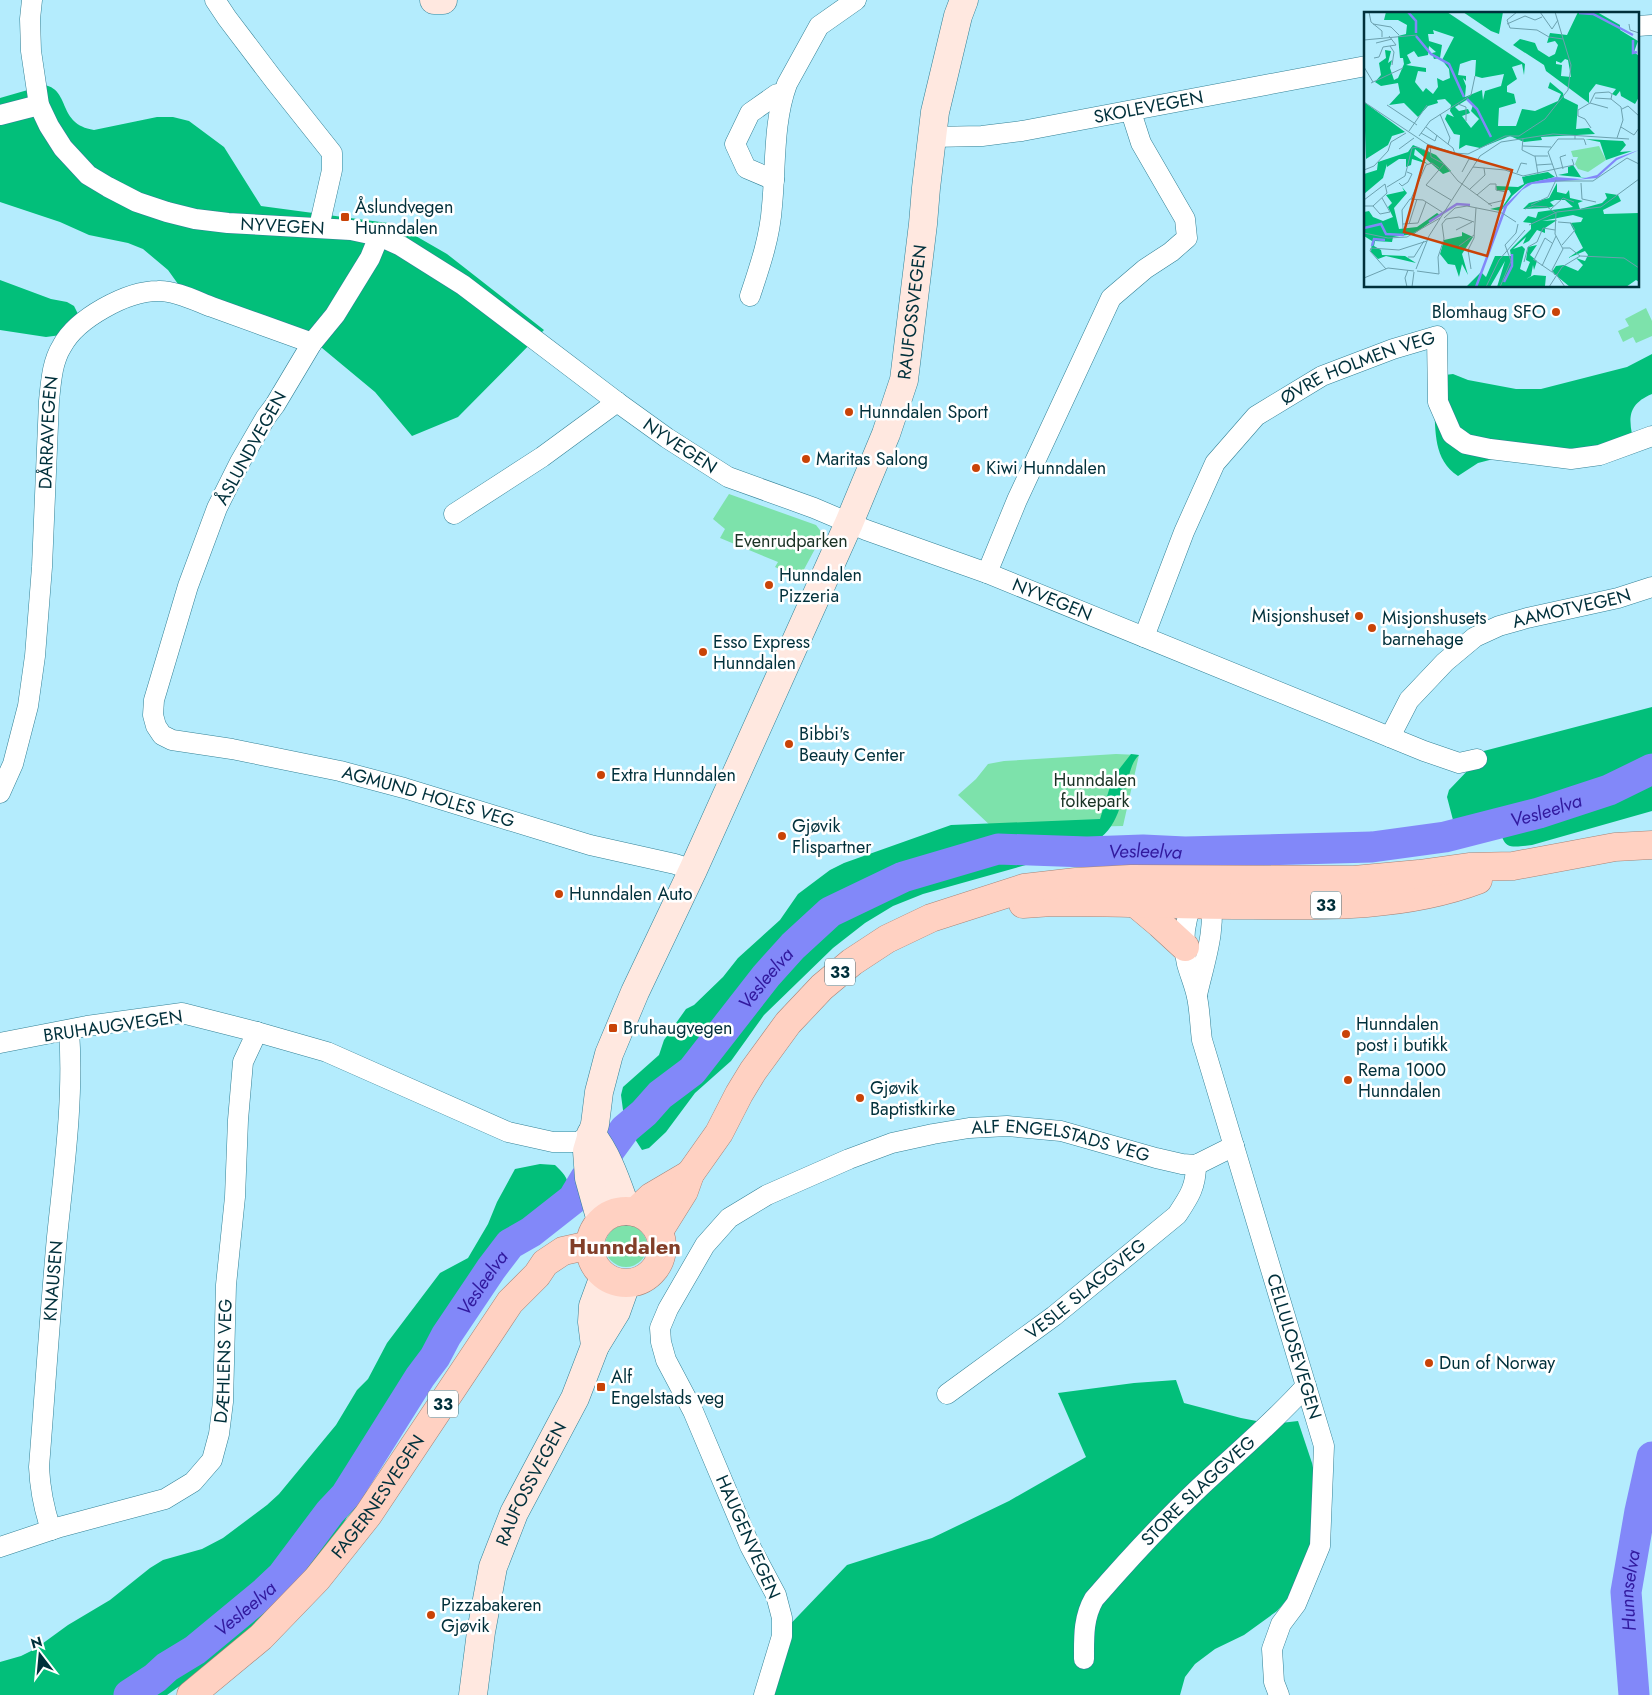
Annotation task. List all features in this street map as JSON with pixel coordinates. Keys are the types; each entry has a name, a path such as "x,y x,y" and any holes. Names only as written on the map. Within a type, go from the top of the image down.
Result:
{"main road":[{"path":"434,0 443,0"},
{"name":"RAUFOSSVEGEN","path":"473,1695 481,1632 493,1566 514,1513 575,1398 596,1346 616,1312 603,1259 587,1151 595,1124 599,1092 609,1054 635,992 693,870 849,523 886,434 904,380 923,224 931,136 958,16 964,0"},
{"name":"33","path":"955,910 1052,902 1135,903 1400,876 1469,867 1513,866 1615,847 1652,845"},
{"name":"33","path":"690,1174 631,1211 616,1212 603,1259 644,1279 658,1266 663,1246 659,1231 684,1191 690,1174 719,1133 739,1094 772,1044 788,1023 822,987 852,962 887,939 916,924 955,910 1024,888 1052,884 1105,880 1202,896"},
{"path":"1135,903 1185,946"},
{"path":"591,1134 602,1148 631,1211 655,1224 659,1231"},
{"name":"FAGERNESVEGEN","path":"191,1695 260,1637 317,1579 368,1515 510,1302 537,1275 544,1264 564,1251 603,1259"}],"street":[{"name":"NYVEGEN","path":"32,0 30,19 31,51 39,105 49,126 63,148 88,175 137,202 195,219 319,227 351,230 379,236 408,250 462,285 617,402 667,438 728,477 987,573 1390,737 1459,763 1477,758"},
{"path":"215,0 332,154 332,170 319,227"},
{"path":"750,296 764,254 772,208 776,140 783,93 819,26 856,0"},
{"name":"SKOLEVEGEN","path":"931,136 982,136 1022,132 1364,66"},
{"path":"774,180 746,168 735,144 750,113 777,94 783,93"},
{"path":"0,115 39,105"},
{"path":"987,573 1017,500 1111,298 1145,269 1171,252 1187,238 1185,219 1141,143 1131,112"},
{"name":"ÅSLUNDVEGEN","path":"162,735 156,726 153,715 154,700 188,586 217,508 249,447 312,343 336,315 370,258 379,236"},
{"name":"DÅRRAVEGEN","path":"0,793 13,764 28,706 35,656 42,567 49,401 52,373 56,358 70,333 97,311 134,294 158,290 183,296 312,343"},
{"name":"ØVRE HOLMEN VEG","path":"1144,637 1184,532 1215,463 1256,416 1322,376 1437,336 1438,402 1452,434 1466,444 1490,449 1571,459 1600,455 1652,436"},
{"path":"454,514 542,457 617,402"},
{"name":"AAMOTVEGEN","path":"1390,737 1409,700 1445,662 1475,637 1500,626 1527,618 1618,598 1652,587"},
{"name":"AGMUND HOLES VEG","path":"162,735 172,740 232,749 340,771 404,788 590,845 675,864 693,870"},
{"name":"CELLULOSEVEGEN","path":"1202,896 1185,928 1185,946 1187,962 1197,997 1204,1049 1324,1446 1320,1546 1296,1604 1281,1624 1272,1649 1274,1682 1279,1695"},
{"name":"CELLULOSEVEGEN","path":"1197,997 1209,939 1202,896"},
{"name":"BRUHAUGVEGEN","path":"0,1043 69,1030 182,1013 327,1052 508,1132 553,1142 578,1142 591,1134"},
{"name":"KNAUSEN","path":"52,1530 44,1509 40,1490 40,1467 52,1294 68,1112 71,1058 69,1030"},
{"name":"DÆHLENS VEG","path":"0,1547 52,1530 166,1498 193,1482 212,1460 219,1434 223,1402 226,1286 235,1197 238,1120 244,1062 257,1032"},
{"name":"ALF ENGELSTADS VEG","path":"693,1411 666,1360 660,1342 660,1328 668,1309 706,1245 729,1218 767,1195 817,1172 892,1143 969,1128 1007,1126 1061,1131 1156,1158 1196,1165"},
{"path":"1196,1165 1234,1146"},
{"name":"VESLE SLAGGVEG","path":"946,1394 1054,1316 1177,1215 1191,1194 1196,1179 1196,1165"},
{"name":"STORE SLAGGVEG","path":"1084,1659 1085,1620 1094,1599 1157,1529 1274,1420 1306,1386"},
{"name":"HAUGENVEGEN","path":"693,1411 750,1546 776,1595 782,1618 782,1636 764,1695"}],"green space":[{"path":"45,85 53,88 58,94 74,121 82,127 94,130 157,117 173,117 189,121 224,147 261,206 395,224 447,254 544,330 458,417 412,436 375,392 310,338 178,284 168,270 143,249 128,243 89,235 60,222 0,202 0,98"},
{"path":"0,280 51,299 67,302 74,306 84,326 61,335 46,337 0,330"},
{"path":"1646,308 1652,321 1652,336 1636,343 1633,337 1623,342 1618,331 1629,326 1625,319"},
{"path":"1652,354 1652,394 1636,404 1631,416 1631,431 1635,448 1501,457 1478,463 1458,476 1444,462 1437,444 1434,402 1429,377 1453,374 1468,380 1516,389 1541,389 1627,367"},
{"name":"Evenrudparken","path":"729,494 816,525 823,534 801,575 797,577 775,567 778,562 720,538 725,529 713,519"},
{"path":"1652,707 1652,811 1532,845 1521,846 1505,843 1493,820 1453,820 1447,797 1449,790 1471,767 1476,753"},
{"name":"Hunndalen folkepark","path":"1116,754 1139,755 1123,826 994,829 958,795 976,779 988,764 1004,761"},
{"path":"1131,754 1139,755 1132,766 1114,822 1101,838 1079,850 923,894 893,906 865,923 833,948 764,1015 731,1061 695,1093 666,1132 649,1148 642,1150 631,1133 623,1110 621,1095 623,1087 659,1055 664,1040 686,1009 694,1005 723,977 738,958 780,920 798,894 830,870 844,863 951,825 1100,819 1113,777"},
{"path":"540,1164 555,1165 567,1180 568,1191 528,1218 447,1318 434,1339 414,1364 393,1399 365,1438 362,1454 367,1493 364,1500 347,1517 331,1546 308,1568 294,1587 275,1602 229,1648 167,1695 0,1695 0,1662 21,1656 35,1649 68,1625 110,1600 163,1560 202,1549 223,1538 279,1494 336,1425 357,1390 368,1379 387,1343 440,1273 468,1258 488,1224 497,1202 515,1169"},
{"path":"630,1225 638,1228 644,1234 647,1246 644,1258 638,1264 622,1267 614,1264 608,1258 605,1242 608,1234 614,1228"},
{"path":"1176,1380 1184,1403 1272,1424 1298,1421 1312,1463 1320,1502 1304,1581 1277,1611 1244,1635 1215,1649 1195,1664 1185,1677 1180,1695 767,1695 777,1638 847,1565 932,1538 1009,1501 1086,1457 1058,1393 1134,1383"}],"waterway":[{"name":"Vesleelva","path":"129,1695 155,1678 167,1667 195,1650 282,1576 330,1512 346,1495 420,1377 435,1357 446,1336 510,1244 531,1232 573,1199 585,1179 625,1129 644,1113 660,1095 692,1071 766,976 793,946 830,912 903,877 998,849 1087,852 1143,850 1185,852 1372,847 1445,837 1539,813 1609,790 1652,769"},
{"name":"Hunnselva","path":"1634,1695 1626,1592 1640,1511 1652,1457"}],"place":[{"name":"Åslundvegen Hunndalen","path":"345,217"},
{"name":"Blomhaug SFO","path":"1556,312"},
{"name":"Hunndalen Sport","path":"849,412"},
{"name":"Maritas Salong","path":"806,459"},
{"name":"Kiwi Hunndalen","path":"976,468"},
{"name":"Hunndalen Pizzeria","path":"769,585"},
{"name":"Misjonshuset","path":"1359,616"},
{"name":"Misjonshusets barnehage","path":"1372,628"},
{"name":"Esso Express Hunndalen","path":"703,652"},
{"name":"Bibbi's Beauty Center","path":"789,744"},
{"name":"Extra Hunndalen","path":"601,775"},
{"name":"Gjøvik Flispartner","path":"782,836"},
{"name":"Hunndalen Auto","path":"559,894"},
{"name":"Bruhaugvegen","path":"613,1028"},
{"name":"Hunndalen post i butikk","path":"1346,1034"},
{"name":"Rema 1000 Hunndalen","path":"1348,1080"},
{"name":"Gjøvik Baptistkirke","path":"860,1098"},
{"name":"Dun of Norway","path":"1429,1363"},
{"name":"Alf Engelstads veg","path":"601,1387"},
{"name":"Pizzabakeren Gjøvik","path":"431,1615"}],"district":[{"name":"Hunndalen","path":"625,1246"}]}
